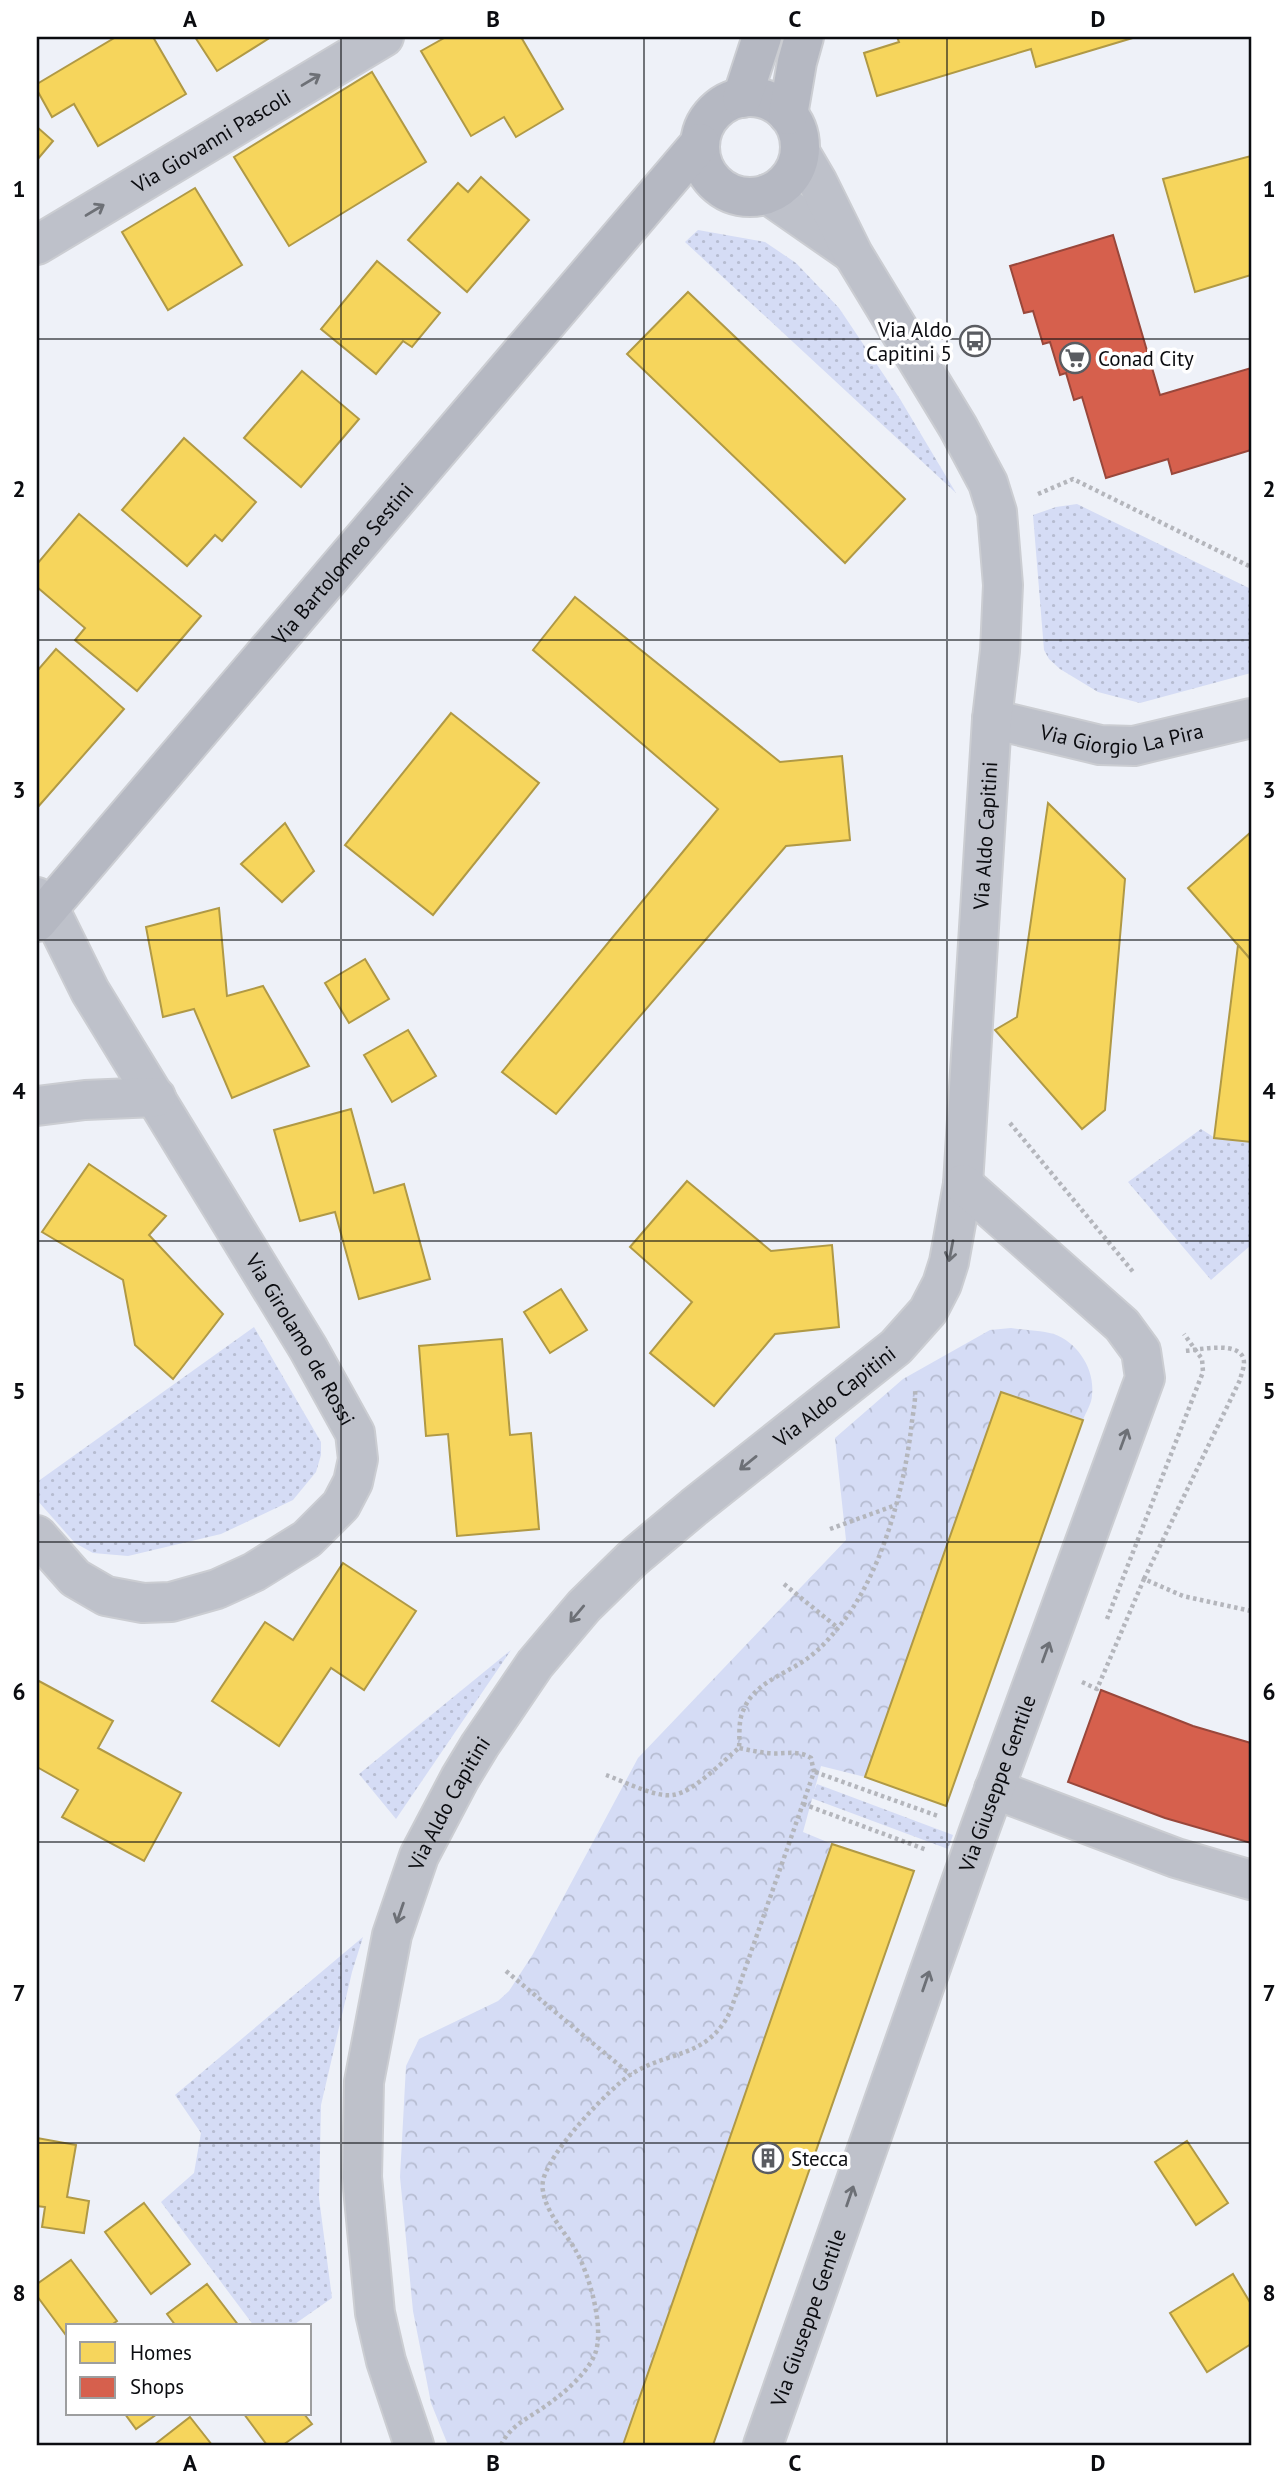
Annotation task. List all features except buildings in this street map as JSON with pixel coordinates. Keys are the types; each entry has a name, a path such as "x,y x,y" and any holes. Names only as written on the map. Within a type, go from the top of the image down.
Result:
{"main road":[{"path":"742,98 761,37"},
{"path":"788,115 804,37"},
{"path":"742,98 767,100 788,115 796,127 800,152 790,178 767,194 753,197 739,196 715,183 704,165 700,143 703,130 718,108 742,98"},
{"name":"Via Bartolomeo Sestini","path":"41,909 700,143"},
{"path":"648,206 715,183"}],"street":[{"name":"Via Giovanni Pascoli","path":"37,245 384,37"},
{"name":"Via Aldo Capitini","path":"414,2445 386,2361 375,2313 362,2177 361,2125 363,2082 389,1949 419,1856 480,1745 535,1664 584,1606 632,1559 694,1507 896,1347 928,1311 942,1284 949,1262 963,1184 992,719 1000,651 1003,585 998,512 988,483 958,427 853,254 800,152"},
{"name":"Via Aldo Capitini","path":"767,194 853,254"},
{"name":"Via Giorgio La Pira","path":"992,719 1100,745 1134,746 1251,718"},
{"name":"Via Girolamo de Rossi","path":"37,1535 75,1578 106,1596 143,1603 171,1602 217,1589 254,1573 307,1539 341,1505 353,1482 358,1459 355,1433 308,1348 41,909"},
{"path":"37,1106 85,1100 156,1097"},
{"path":"963,1184 1122,1325 1132,1336 1142,1355"},
{"name":"Via Giuseppe Gentile","path":"763,2445 994,1789 1142,1391 1145,1378 1142,1355"},
{"path":"994,1789 1176,1858 1251,1880"}],"path":[{"path":"998,512 1073,479 1251,567"},
{"path":"740,1748 740,1720 755,1691 808,1658 838,1628 851,1611 873,1569 897,1505 907,1461 915,1394 911,1331"},
{"path":"1082,1682 1097,1689 1144,1579 1240,1380 1244,1363 1237,1350 1229,1348 1142,1355"},
{"path":"830,1529 897,1505"},
{"path":"1144,1579 1183,1596 1251,1611"},
{"path":"784,1584 838,1628"},
{"path":"501,2445 512,2429 563,2392 595,2355 598,2328 594,2301 584,2267 542,2191 549,2165 564,2144 631,2074 712,2039 723,2025 730,2012 814,1772 811,1758 805,1754 765,1753 740,1748"},
{"path":"606,1775 657,1793 673,1795 695,1785 740,1748"},
{"path":"814,1772 973,1848"},
{"path":"803,1804 973,1848"},
{"path":"506,1971 631,2074"}],"green space":[{"path":"698,230 765,242 796,263 839,308 900,399 956,493 685,242"},
{"path":"1077,504 1251,589 1251,673 1140,703 1098,692 1060,669 1049,659 1044,650 1033,515 1056,507"},
{"path":"1201,1129 1215,1138 1251,1142 1251,1245 1211,1280 1128,1182"},
{"path":"254,1327 321,1442 321,1455 316,1472 293,1500 221,1534 128,1556 93,1553 75,1543 37,1500 37,1482"},
{"path":"1011,1328 1054,1334 1077,1350 1091,1376 1090,1404 1083,1420 1001,1392 865,1777 821,1766 803,1832 832,1844 623,2445 448,2445 431,2403 413,2311 400,2177 406,2066 419,2039 498,2001 509,1991 533,1954 638,1758 846,1540 835,1438 903,1379 990,1330"},
{"path":"511,1650 396,1819 359,1774"},
{"path":"817,1784 953,1835 948,1849 811,1798"},
{"path":"363,1937 352,1972 321,2105 319,2198 332,2298 295,2324 252,2324 161,2202 194,2173 201,2133 175,2095"}],"place":[{"name":"Via Aldo Capitini 5","path":"975,341"},
{"name":"Conad City","path":"1075,358"},
{"name":"Stecca","path":"768,2158"}]}
